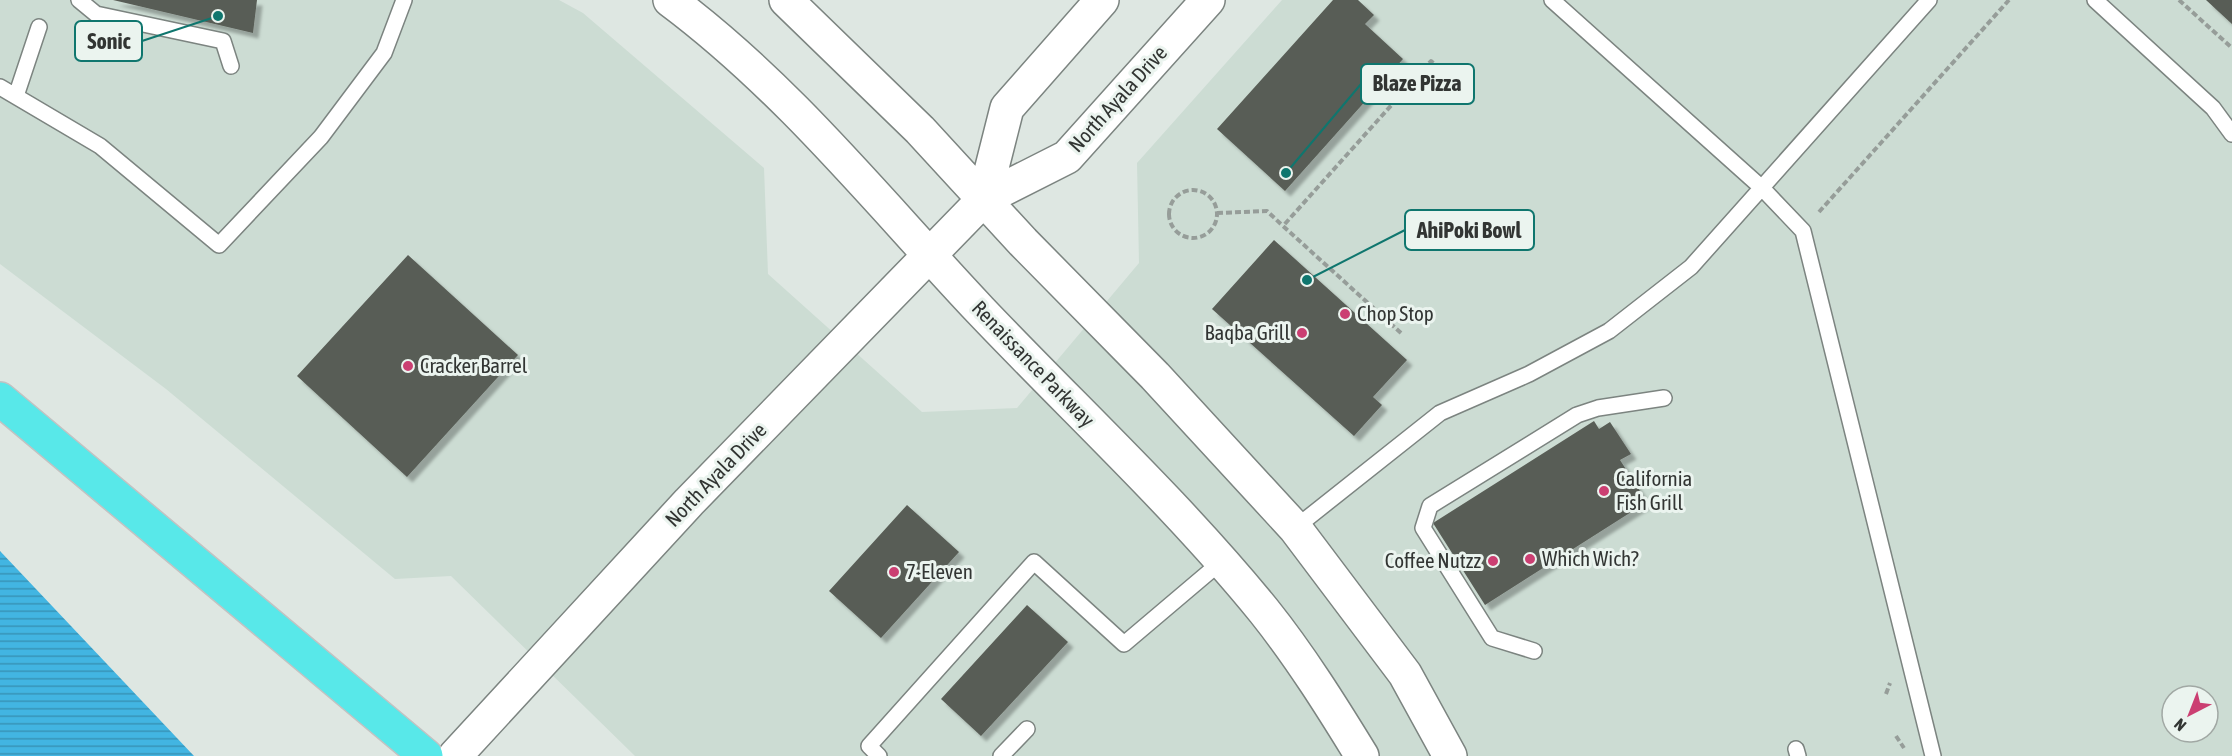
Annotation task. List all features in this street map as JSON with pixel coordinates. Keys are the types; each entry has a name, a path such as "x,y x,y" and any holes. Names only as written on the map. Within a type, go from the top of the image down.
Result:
{"highway":[{"path":"0,399 426,756"}],"street":[{"name":"Renaissance Parkway","path":"670,0 759,76 821,136 979,309 1222,561 1266,614 1362,756"},
{"path":"786,0 920,130 984,200 1155,376 1295,528 1405,674 1450,756"},
{"name":"North Ayala Drive","path":"984,200 1007,108 1102,0"},
{"name":"North Ayala Drive","path":"455,756 689,502 984,200 1067,157 1208,0"}],"lane":[{"path":"79,0 96,14 223,41 231,66"},
{"path":"0,87 100,146 219,245 328,128 384,53 404,0"},
{"path":"1552,0 1762,188 1803,231 1933,756"},
{"path":"1295,528 1440,413 1529,374 1609,331 1691,267 1929,0"},
{"path":"2096,0 2213,108 2232,134"},
{"path":"16,96 39,27"},
{"path":"1534,651 1492,638 1423,528 1430,507 1577,415 1598,408 1664,398"},
{"path":"879,756 869,746 1034,562 1124,644 1222,561"},
{"path":"1001,756 1027,729"}],"path":[{"path":"1819,213 2009,0"},
{"path":"2179,0 2232,48"},
{"path":"1283,226 1431,61 1453,81"},
{"path":"1192,189 1199,190 1212,199 1217,213 1211,229 1205,234 1190,238 1175,231 1168,216 1172,201 1184,191 1192,189"},
{"path":"1217,213 1267,212 1401,333"}],"shaded area":[{"path":"0,0 559,0 583,13 764,168 768,274 922,412 1017,408 1139,263 1137,163 1282,0 2232,0 2232,756 635,756 451,576 395,579 166,389 0,264"}],"water":[{"path":"0,551 194,756 0,756"}],"building":[{"path":"113,0 257,0 253,33"},
{"path":"1333,0 1358,0 1374,15 1365,24 1403,59 1285,191 1217,129"},
{"path":"2206,0 2232,0 2232,24"},
{"path":"1274,240 1407,360 1373,397 1382,405 1354,436 1212,309"},
{"name":"Cracker Barrel","path":"408,255 518,355 407,477 297,376"},
{"path":"1594,421 1599,429 1610,422 1631,454 1620,460 1647,502 1485,605 1433,523"},
{"name":"7-Eleven","path":"907,505 959,552 881,638 829,591"},
{"path":"1027,605 1068,642 981,736 941,699"}],"place":[{"name":"Sonic","path":"218,16"},
{"name":"Blaze Pizza","path":"1286,173"},
{"name":"AhiPoki Bowl","path":"1307,280"},
{"name":"Chop Stop","path":"1345,314"},
{"name":"Baqba Grill","path":"1302,333"},
{"name":"Cracker Barrel","path":"408,366"},
{"name":"California Fish Grill","path":"1604,491"},
{"name":"Which Wich?","path":"1530,559"},
{"name":"Coffee Nutzz","path":"1493,561"},
{"name":"7-Eleven","path":"894,572"}]}
